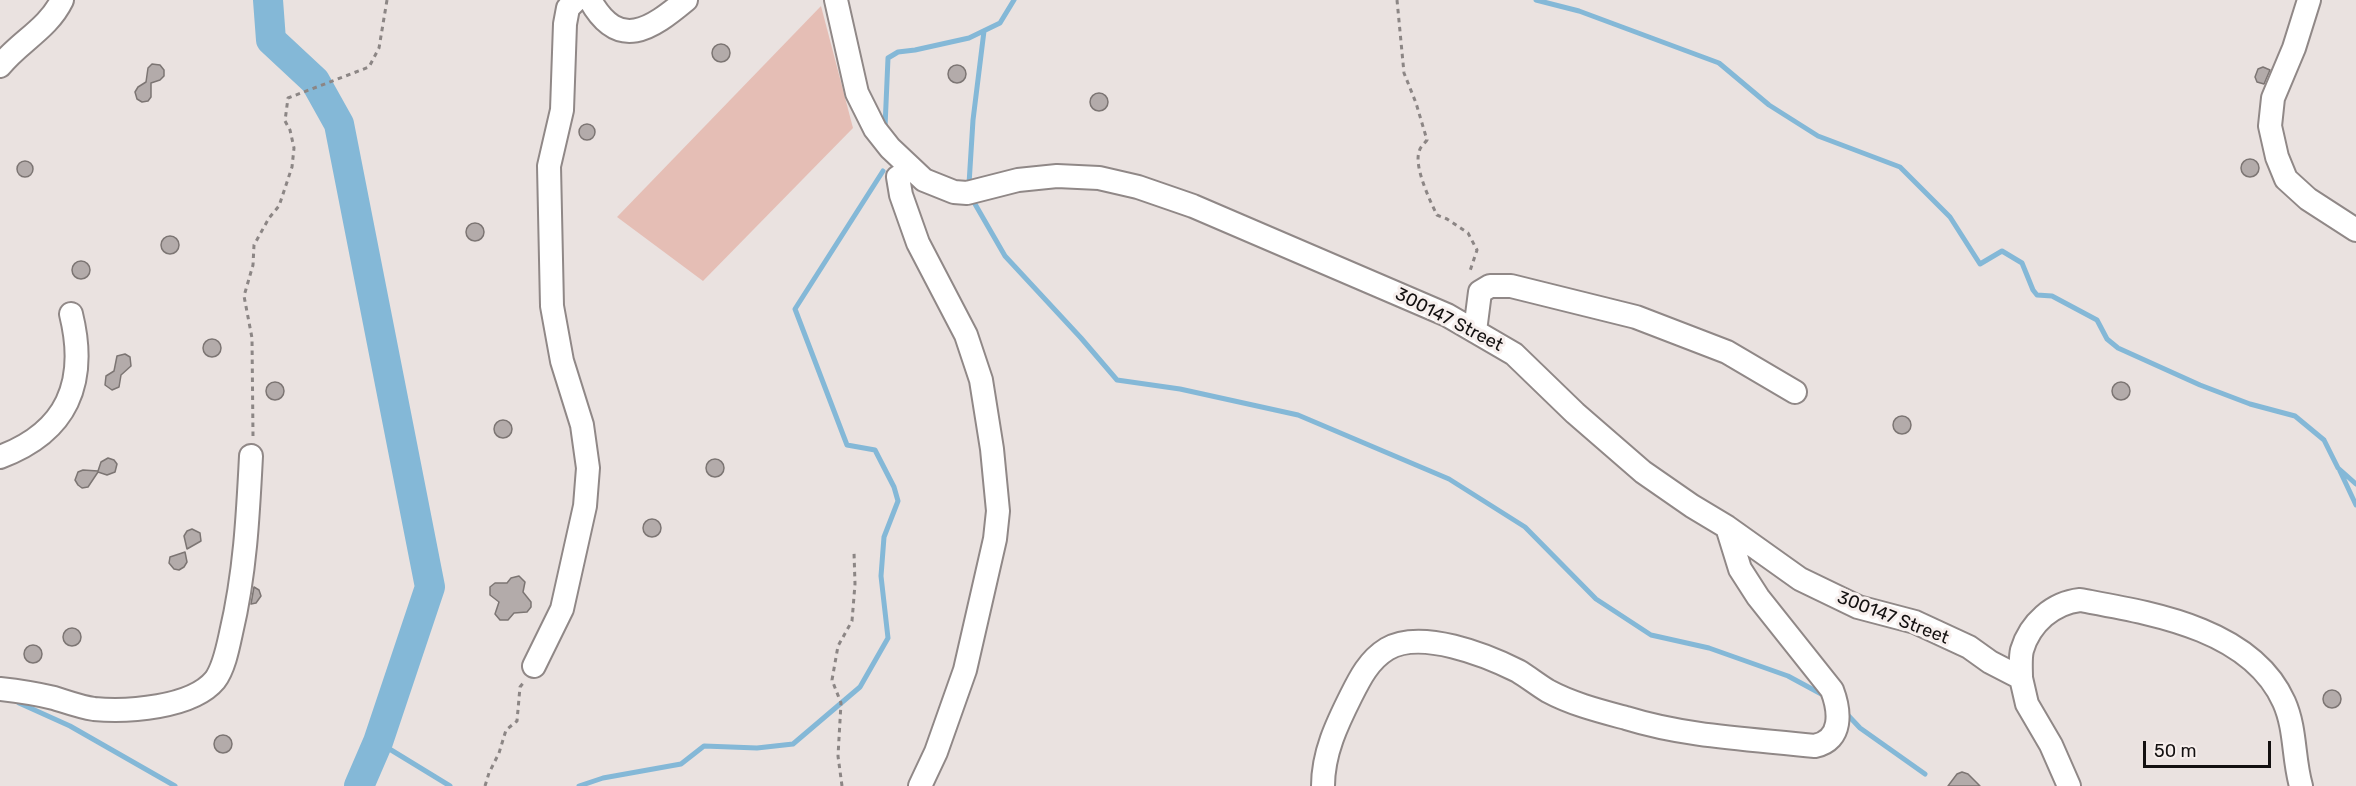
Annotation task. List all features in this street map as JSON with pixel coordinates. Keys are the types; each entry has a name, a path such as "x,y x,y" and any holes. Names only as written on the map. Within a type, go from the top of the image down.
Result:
{"street":[{"path":"0,66 6,58 40,30 62,0"},
{"path":"536,663 562,609 585,506 588,468 582,425 561,361 552,306 549,166 562,110 565,24 568,8 576,0"},
{"path":"590,0 595,10 610,25 635,31 655,25 686,0"},
{"name":"300147 Street","path":"836,0 857,93 875,129 890,148 924,180 954,192 973,192 1018,180 1057,176 1099,178 1138,187 1193,206 1447,315 1514,354 1575,413 1643,472 1692,506 1727,526 1800,579 1858,607 1915,622 1969,648 2020,678"},
{"path":"2309,0 2294,48 2273,98 2270,126 2277,157 2286,179 2308,199 2356,230"},
{"path":"911,169 898,177 901,195 918,243 966,335 981,380 992,449 998,511 995,538 964,670 936,752 920,786"},
{"path":"1475,331 1480,292 1490,286 1511,286 1636,317 1726,352 1795,392"},
{"path":"0,458 40,437 58,419 69,401 74,386 76,333 71,314"},
{"path":"0,689 53,698 94,709 126,709 151,708 178,700 209,686 217,678 226,652 240,593 247,541 251,456"},
{"path":"1323,786 1325,760 1336,726 1363,672 1387,649 1399,644 1417,642 1446,645 1478,655 1518,672 1549,692 1651,726 1692,733 1815,746 1825,743 1834,733 1839,715 1832,690 1758,597 1740,569 1727,526"},
{"path":"2069,786 2051,745 2027,704 2020,678 2022,650 2039,619 2062,604 2080,600 2195,627 2238,649 2267,673 2284,700 2293,726 2295,758 2301,786"}],"path":[{"path":"251,456 254,421 252,338 244,296 252,265 254,245 269,218 279,206 292,167 294,148 290,130 285,121 288,98 369,67 379,48 387,0"},
{"path":"1397,0 1404,74 1427,140 1419,149 1418,159 1427,195 1437,215 1468,233 1478,250 1468,280 1476,293 1480,292"},
{"path":"842,786 838,756 841,703 832,680 838,646 852,621 855,584 854,552"},
{"path":"485,786 506,730 517,721 520,687 534,672 536,663"}],"shaded area":[{"path":"821,6 853,128 703,281 617,217"}],"building":[{"path":"721,44 727,47 730,53 727,59 721,62 715,59 712,53 715,47"},
{"path":"152,64 160,65 164,70 164,76 151,83 151,97 148,101 142,102 137,99 135,92 146,82 148,68"},
{"path":"957,65 963,68 966,74 963,80 957,83 951,80 948,74 951,68"},
{"path":"2263,67 2270,70 2264,84 2257,82 2255,77 2258,69"},
{"path":"1099,93 1105,96 1108,102 1105,108 1099,111 1093,108 1090,102 1093,96"},
{"path":"584,124 590,124 595,132 593,138 584,140 579,135 579,129"},
{"path":"2250,159 2256,162 2259,168 2256,174 2250,177 2244,174 2241,168 2244,162"},
{"path":"22,161 28,161 33,169 31,175 22,177 17,172 17,166"},
{"path":"475,223 481,226 484,232 481,238 475,241 469,238 466,232 469,226"},
{"path":"170,236 176,239 179,245 176,251 170,254 164,251 161,245 164,239"},
{"path":"81,261 87,264 90,270 87,276 81,279 75,276 72,270 75,264"},
{"path":"212,339 218,342 221,348 218,354 212,357 206,354 203,348 206,342"},
{"path":"125,354 130,357 131,366 121,375 119,387 112,390 105,385 106,376 114,371 117,356"},
{"path":"275,382 281,385 284,391 281,397 275,400 269,397 266,391 269,385"},
{"path":"2121,382 2127,385 2130,391 2127,397 2121,400 2115,397 2112,391 2115,385"},
{"path":"1902,416 1908,419 1911,425 1908,431 1902,434 1896,431 1893,425 1896,419"},
{"path":"503,420 509,423 512,429 509,435 503,438 497,435 494,429 497,423"},
{"path":"108,458 117,464 115,472 107,475 98,472 88,487 82,488 78,485 75,480 78,472 98,471 101,462"},
{"path":"715,459 721,462 724,468 721,474 715,477 709,474 706,468 709,462"},
{"path":"652,519 658,522 661,528 658,534 652,537 646,534 643,528 646,522"},
{"path":"192,529 200,533 201,541 187,549 184,536"},
{"path":"185,552 187,562 184,567 179,570 174,569 169,563 170,557"},
{"path":"519,576 525,582 523,592 531,602 531,607 527,612 514,613 508,620 500,620 495,614 499,602 490,595 490,587 495,583 507,583 511,578"},
{"path":"254,587 259,590 261,596 256,603 251,604"},
{"path":"72,628 78,631 81,637 78,643 72,646 66,643 63,637 66,631"},
{"path":"33,645 39,648 42,654 39,660 33,663 27,660 24,654 27,648"},
{"path":"2332,690 2338,693 2341,699 2338,705 2332,708 2326,705 2323,699 2326,693"},
{"path":"223,735 229,738 232,744 229,750 223,753 217,750 214,744 217,738"},
{"path":"1962,772 1968,774 1980,786 1948,786 1957,774"}],"waterway":[{"path":"268,0 271,40 315,81 339,124 430,587 378,742 359,786"},
{"path":"885,127 888,58 898,52 969,38 1000,23 1014,0"},
{"path":"1536,0 1579,11 1719,63 1769,105 1818,136 1900,167 1950,217 1980,264 2002,251 2022,263 2037,295 2052,296 2097,320 2107,339 2118,348 2200,385 2250,404 2295,416 2324,440 2338,468 2356,484"},
{"path":"969,184 973,120 984,31"},
{"path":"579,786 603,778 681,764 704,746 757,748 793,744 860,687 888,638 881,576 884,537 898,501 894,487 875,450 847,445 795,309 883,171"},
{"path":"975,204 1005,256 1117,380 1180,389 1298,415 1449,479 1525,527 1596,599 1651,635 1709,648 1788,676 1825,696"},
{"path":"2340,471 2356,505"},
{"path":"19,703 70,726 175,786"},
{"path":"1844,711 1860,728 1925,774"},
{"path":"378,742 450,786"}]}
